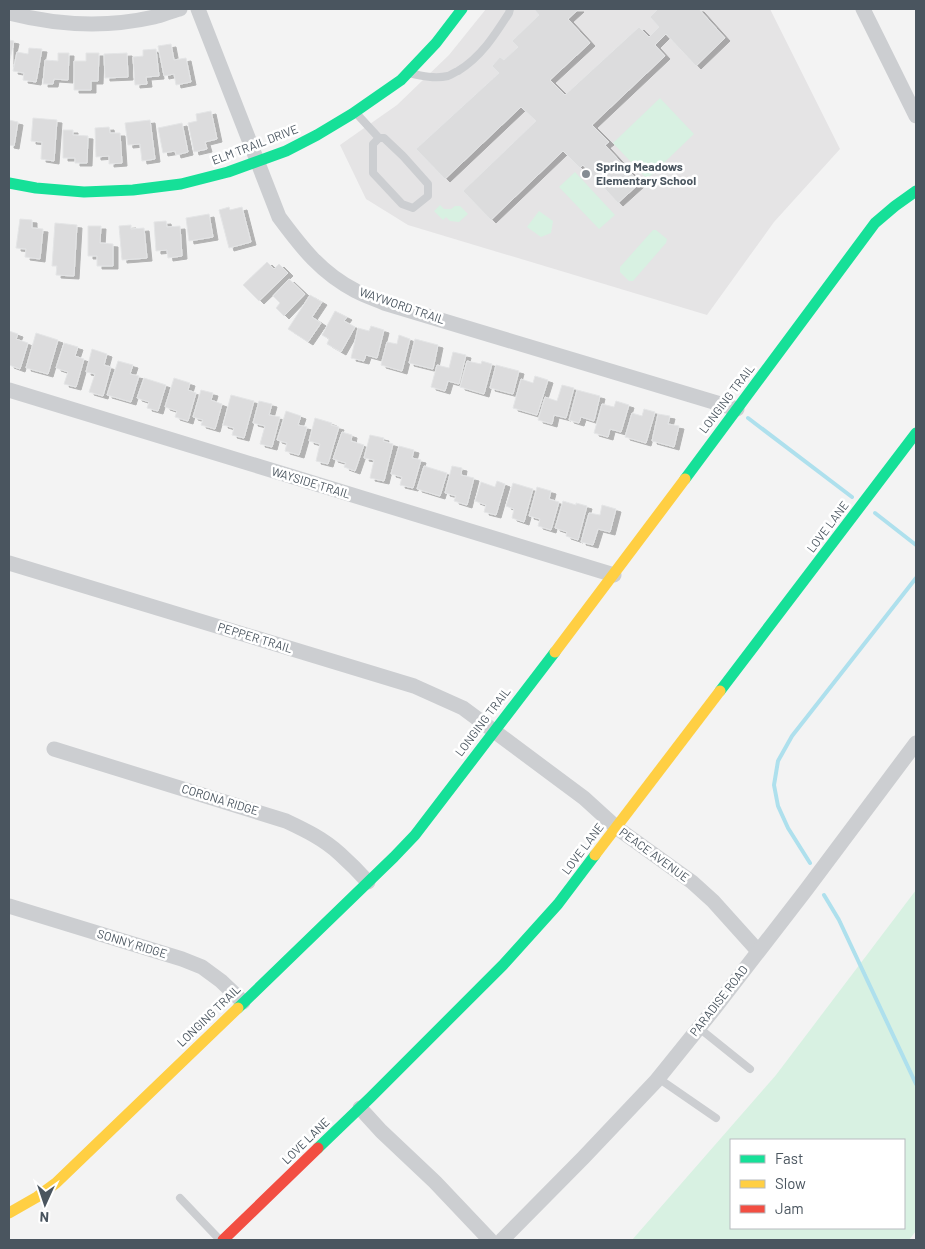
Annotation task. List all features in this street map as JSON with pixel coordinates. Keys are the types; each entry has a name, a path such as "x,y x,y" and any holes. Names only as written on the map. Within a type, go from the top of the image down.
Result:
{"street":[{"path":"9,13 62,23 93,24 124,22 180,9"},
{"name":"WAYWORD TRAIL","path":"198,9 279,217 301,247 328,273 358,292 384,303 737,409"},
{"name":"ELM TRAIL DRIVE","path":"9,183 36,188 84,192 133,190 181,184 228,172 286,151 355,112 401,80 436,44 462,9"},
{"path":"863,9 916,116"},
{"name":"LONGING TRAIL","path":"9,1213 37,1197 56,1183 415,835 614,575 875,223 900,201 916,191"},
{"name":"WAYSIDE TRAIL","path":"9,390 614,575"},
{"name":"LOVE LANE","path":"222,1240 360,1108 503,965 558,904 916,433"},
{"name":"PEPPER TRAIL","path":"9,563 414,686 463,708 494,731"},
{"name":"PEACE AVENUE","path":"494,731 584,798 617,828 692,882 714,902 758,951"},
{"name":"PARADISE ROAD","path":"502,1240 658,1078 824,867 916,743"},
{"name":"CORONA RIDGE","path":"54,749 286,821 323,840 368,882"},
{"name":"SONNY RIDGE","path":"9,906 182,959 202,967 221,981 243,1002"},
{"path":"360,1108 381,1131 435,1182 490,1240"}],"lane":[{"path":"408,72 435,78 449,76 462,68 476,58 496,35 510,9"},
{"path":"355,112 379,138 384,138 403,156 428,184 428,196 413,208 402,204 373,173 373,144 379,138"},
{"path":"698,1028 750,1069"},
{"path":"658,1078 716,1118"},
{"path":"180,1198 222,1240"}],"shaded area":[{"name":"Spring Meadows Elementary School","path":"486,9 770,9 840,149 774,222 707,315 408,225 366,199 340,145 397,105 449,55"}],"green space":[{"path":"660,98 694,134 647,179 613,143"},
{"path":"575,172 615,215 599,229 559,187"},
{"path":"440,205 444,209 460,206 468,214 459,222 450,221 446,217 443,220 434,211"},
{"path":"539,211 553,221 551,233 541,237 527,227"},
{"path":"653,230 656,230 667,239 666,243 633,281 629,281 620,272 620,267"},
{"path":"916,890 916,1231 909,1240 632,1240 776,1075"}],"building":[{"path":"534,9 579,9 568,19 590,43 550,80 565,95 639,27 649,37 659,27 650,17 658,9 699,9 725,38 696,66 666,34 655,45 665,56 592,125 609,142 605,145 640,183 618,203 583,165 580,168 563,151 491,220 463,191 536,121 521,107 445,179 416,149 499,73 492,66 500,57 504,60 518,47 512,41 539,15"},
{"path":"9,40 14,41 9,64"},
{"path":"171,44 174,60 186,58 191,82 176,85 174,74 164,76 158,46"},
{"path":"29,48 42,49 36,82 23,80 24,73 13,71 17,52 28,54"},
{"path":"156,49 159,76 146,77 147,84 135,85 133,57 143,56 143,50"},
{"path":"58,53 69,53 68,80 54,79 53,84 43,84 45,60 58,61"},
{"path":"86,53 99,53 98,81 91,81 91,90 74,90 74,61 86,61"},
{"path":"127,53 128,77 105,78 104,54"},
{"path":"211,111 217,139 205,142 207,149 194,152 188,123 197,121 196,114"},
{"path":"33,118 57,120 54,161 41,159 42,142 31,141"},
{"path":"9,120 18,122 14,146 9,145"},
{"path":"150,120 155,159 142,161 140,144 128,145 125,123"},
{"path":"182,123 188,152 176,155 175,151 163,153 158,128"},
{"path":"109,127 110,133 120,133 122,163 109,164 109,156 96,157 95,128"},
{"path":"63,130 73,130 73,135 88,136 87,163 75,163 75,158 63,158"},
{"path":"229,207 230,210 242,207 251,242 229,248 219,210"},
{"path":"209,214 213,237 189,241 186,218"},
{"path":"20,219 32,220 32,228 43,229 40,259 25,257 26,249 16,248"},
{"path":"166,221 167,227 180,226 182,256 168,258 167,250 156,251 154,222"},
{"path":"55,223 77,225 74,276 56,275 57,266 52,266"},
{"path":"131,225 131,229 144,228 147,258 122,260 119,226"},
{"path":"88,226 101,226 100,243 113,244 113,266 97,266 97,256 88,256"},
{"path":"267,262 274,269 279,264 288,273 259,301 243,285"},
{"path":"289,279 305,294 284,316 276,308 280,303 273,296"},
{"path":"310,295 322,302 312,317 321,323 308,342 288,329"},
{"path":"335,311 347,317 344,321 355,327 341,352 327,344 329,339 322,335"},
{"path":"371,326 384,330 377,358 366,355 364,361 351,358 358,328 369,331"},
{"path":"9,331 18,334 16,339 28,343 20,369 9,365"},
{"path":"36,333 58,340 48,374 26,368"},
{"path":"399,335 410,339 402,371 381,365 387,342 397,344"},
{"path":"415,339 438,345 433,369 409,363"},
{"path":"64,343 78,347 75,356 84,359 76,387 64,384 68,372 56,368"},
{"path":"92,349 107,354 104,365 111,367 103,396 89,392 95,374 86,372"},
{"path":"453,352 466,355 459,384 448,381 445,391 431,387 437,365 449,368"},
{"path":"118,361 133,365 130,374 139,376 131,402 107,395"},
{"path":"467,361 481,364 482,361 492,364 484,394 460,387"},
{"path":"496,365 519,371 513,394 490,388"},
{"path":"535,376 548,380 537,415 513,408 521,379 533,383"},
{"path":"144,378 166,385 158,411 147,408 149,402 137,398"},
{"path":"174,378 190,383 188,390 196,393 188,421 175,417 177,411 165,407"},
{"path":"562,385 574,388 566,418 554,415 552,424 538,420 545,397 557,401"},
{"path":"201,390 213,393 211,400 222,404 215,429 201,425 203,420 193,417"},
{"path":"577,390 600,396 594,421 581,417 579,423 569,420"},
{"path":"231,395 254,401 244,438 232,435 234,428 223,425"},
{"path":"259,401 272,404 269,415 280,417 272,447 260,444 265,426 253,423"},
{"path":"616,401 629,405 621,432 610,429 608,437 594,433 602,404 614,407"},
{"path":"644,409 655,412 646,443 625,437 632,413 642,416"},
{"path":"286,411 301,416 298,425 307,427 299,455 285,451 287,443 277,440"},
{"path":"658,414 670,416 668,424 679,426 674,447 652,441"},
{"path":"315,418 339,427 328,464 316,461 320,444 309,441"},
{"path":"342,432 352,435 351,441 364,445 355,471 344,467 346,463 333,459"},
{"path":"370,435 384,438 383,441 393,444 384,481 370,478 374,460 364,458"},
{"path":"399,446 414,450 412,458 421,460 413,488 400,485 402,477 391,474"},
{"path":"424,466 447,473 440,496 417,489"},
{"path":"452,466 462,468 461,475 474,478 467,505 454,501 456,496 445,493"},
{"path":"497,481 505,484 496,515 484,512 486,505 475,501 481,482 495,487"},
{"path":"513,483 533,489 524,522 512,518 514,509 506,506"},
{"path":"537,487 551,491 549,499 559,502 551,530 538,526 540,519 529,516"},
{"path":"563,501 587,506 578,540 566,536 567,532 555,528"},
{"path":"602,505 616,509 610,532 598,529 593,545 581,542 589,513 600,515"}],"waterway":[{"path":"748,418 852,497"},
{"path":"875,513 916,545"},
{"path":"810,863 788,828 778,806 774,785 778,761 792,736 916,578"},
{"path":"824,895 839,920 916,1084"}],"traffic: fast":[{"path":"9,183 36,188 84,192 133,190 181,184 228,172 286,151 352,114 401,80 436,43 462,9"},
{"path":"685,479 875,223 916,191"},
{"path":"720,691 916,433"},
{"path":"238,1008 415,835 555,652"},
{"path":"318,1148 503,965 558,904 595,855"}],"traffic: slow":[{"path":"555,652 685,479"},
{"path":"595,855 720,691"},
{"path":"9,1213 37,1197 56,1183 238,1008"}],"traffic: jam":[{"path":"223,1240 318,1148"}],"place":[{"name":"Spring Meadows Elementary School","path":"586,174"}]}
